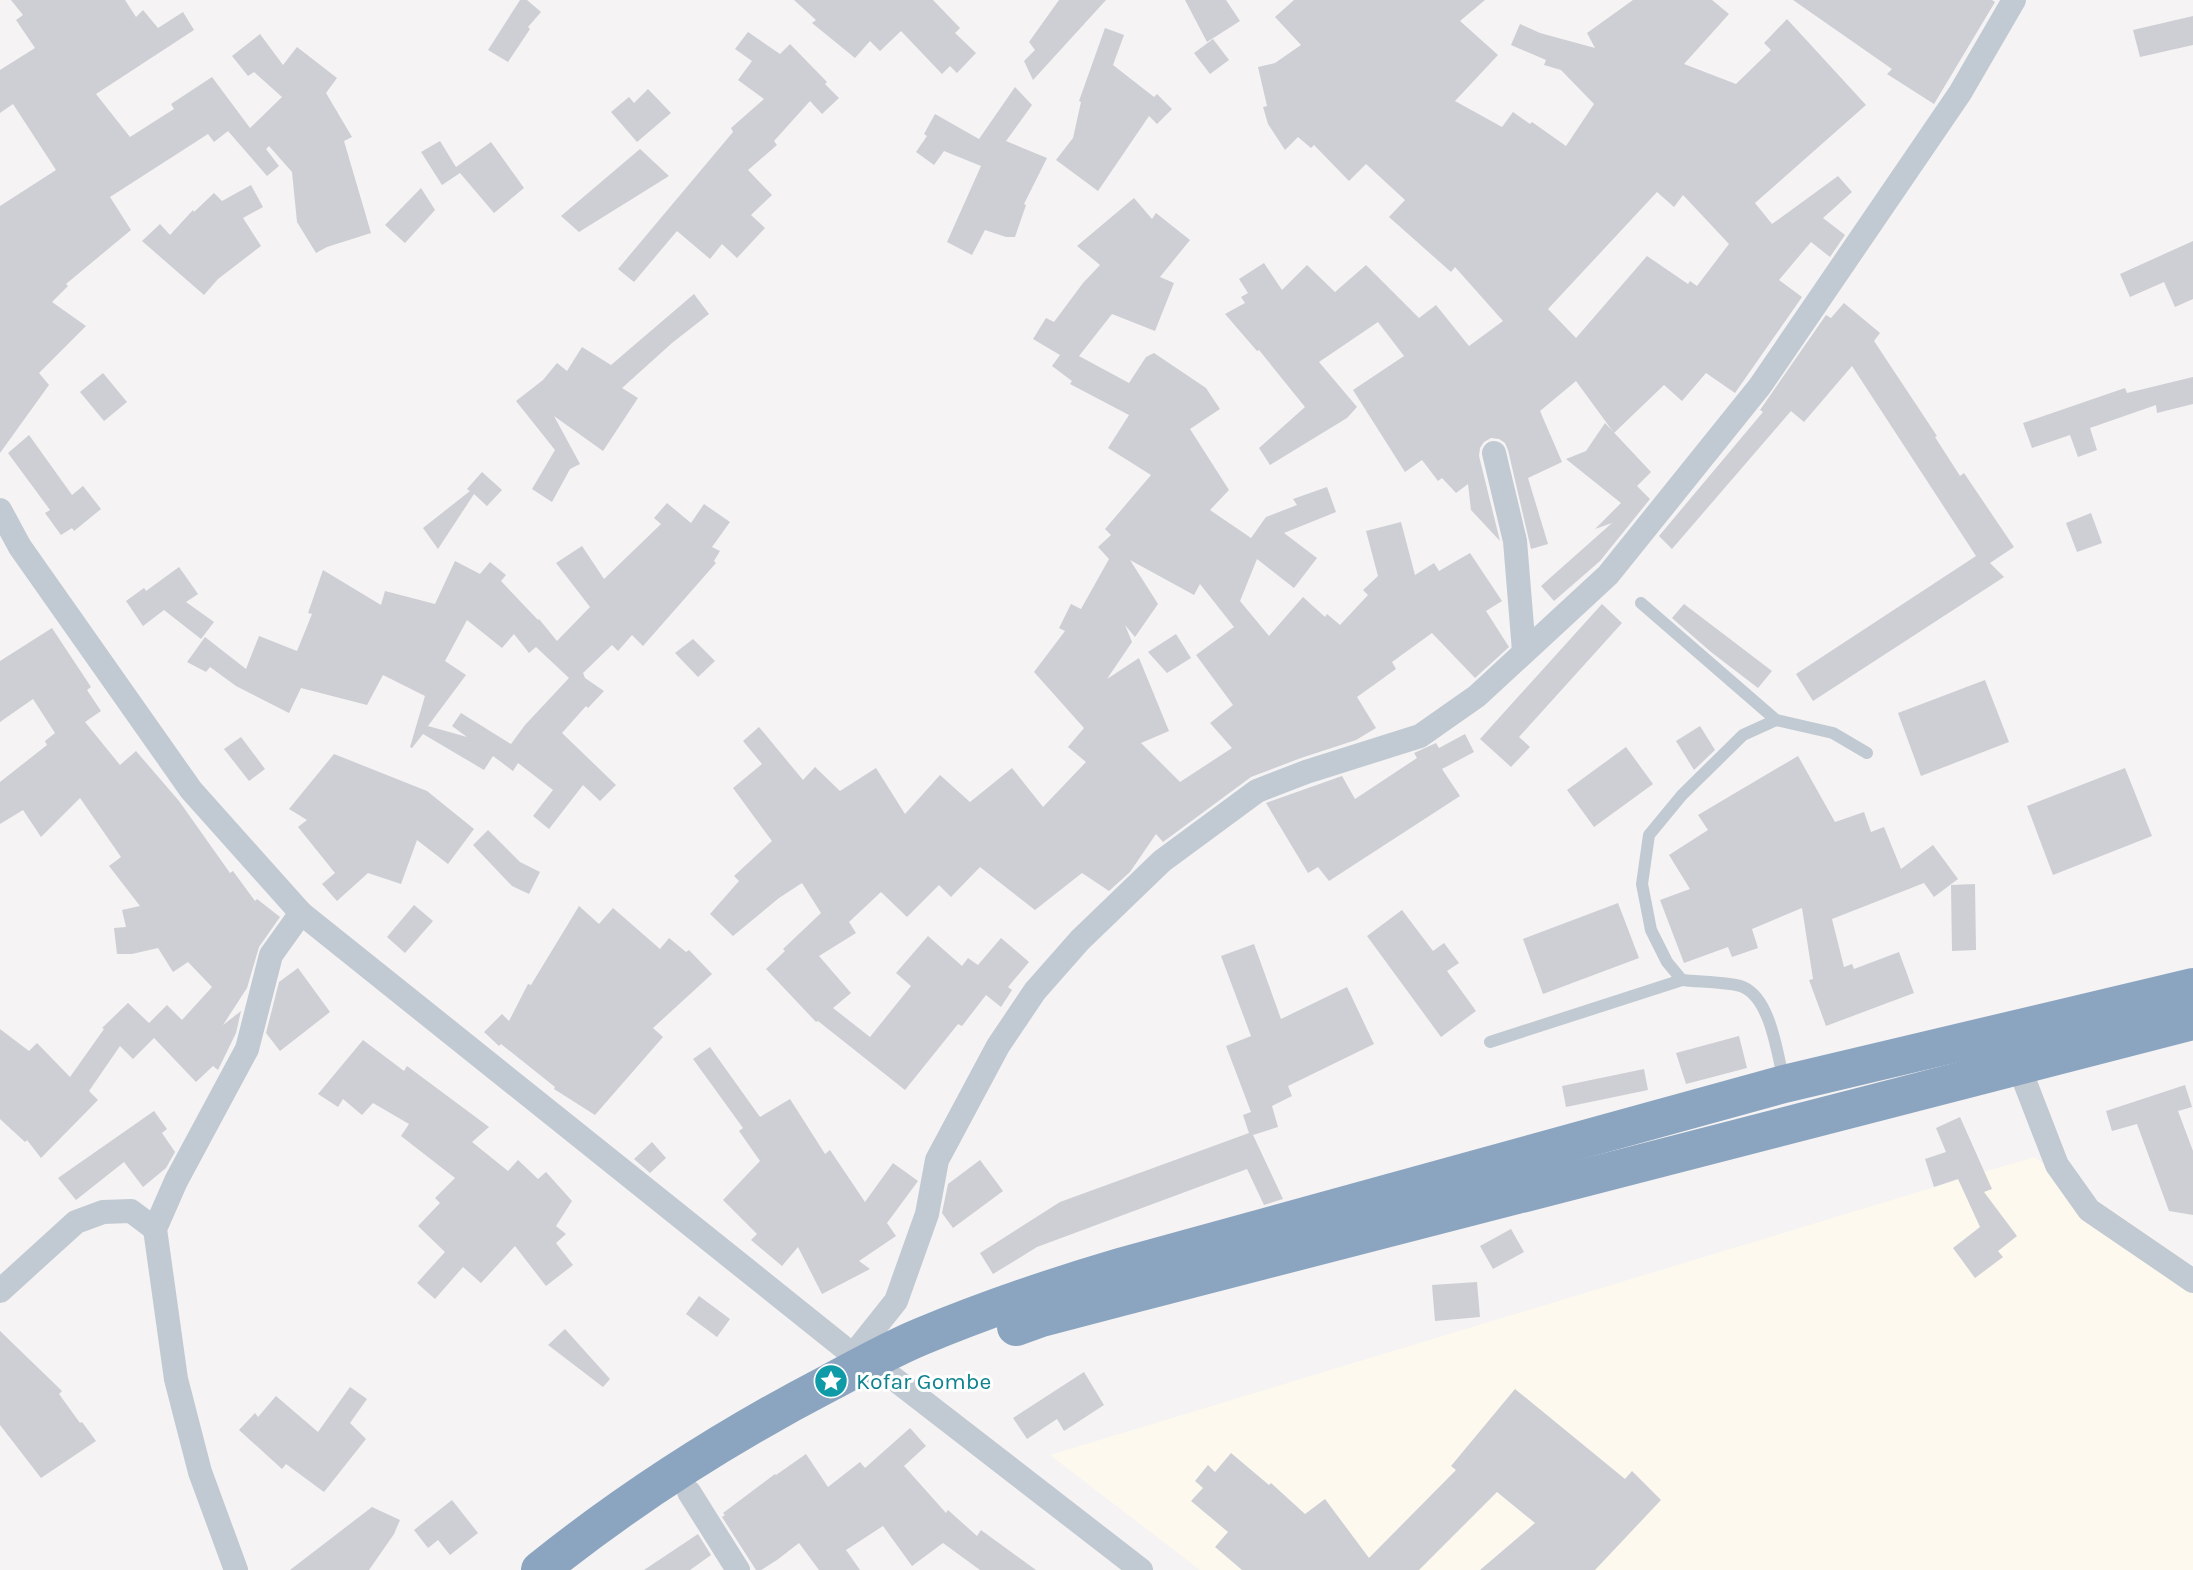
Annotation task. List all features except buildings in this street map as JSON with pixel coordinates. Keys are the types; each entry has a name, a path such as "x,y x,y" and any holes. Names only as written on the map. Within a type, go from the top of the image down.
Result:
{"highway":[{"path":"540,1570 587,1532 656,1483 791,1402 869,1367 920,1337 1045,1289 1784,1084 2193,987"},
{"path":"582,1570 689,1492 771,1442 869,1367 955,1350 1041,1318 2193,1021"}],"street":[{"path":"869,1367 927,1214 937,1160 998,1046 1035,991 1080,940 1162,861 1257,791 1306,772 1420,736 1477,696 1608,575 1759,386 1960,93 2014,0"},
{"path":"1494,453 1515,541 1524,652"},
{"path":"0,510 10,542 191,790 301,913 869,1367 1141,1570"},
{"path":"236,1570 200,1472 176,1379 155,1229 176,1181 247,1049 271,955 301,913"},
{"path":"2019,1067 2057,1165 2089,1210 2193,1281"},
{"path":"0,1291 76,1222 103,1212 131,1211 155,1229"},
{"path":"689,1492 738,1570"}],"lane":[{"path":"1641,603 1776,720 1833,733 1867,753"},
{"path":"1682,980 1667,962 1651,930 1643,884 1649,835 1682,794 1743,735 1776,720"},
{"path":"1490,1042 1682,980 1743,987 1757,998 1767,1014 1784,1084"}],"shaded area":[{"path":"2034,1157 2193,1266 2193,1570 1200,1570 1050,1455"}],"place":[{"name":"Kofar Gombe","path":"831,1381"}]}
